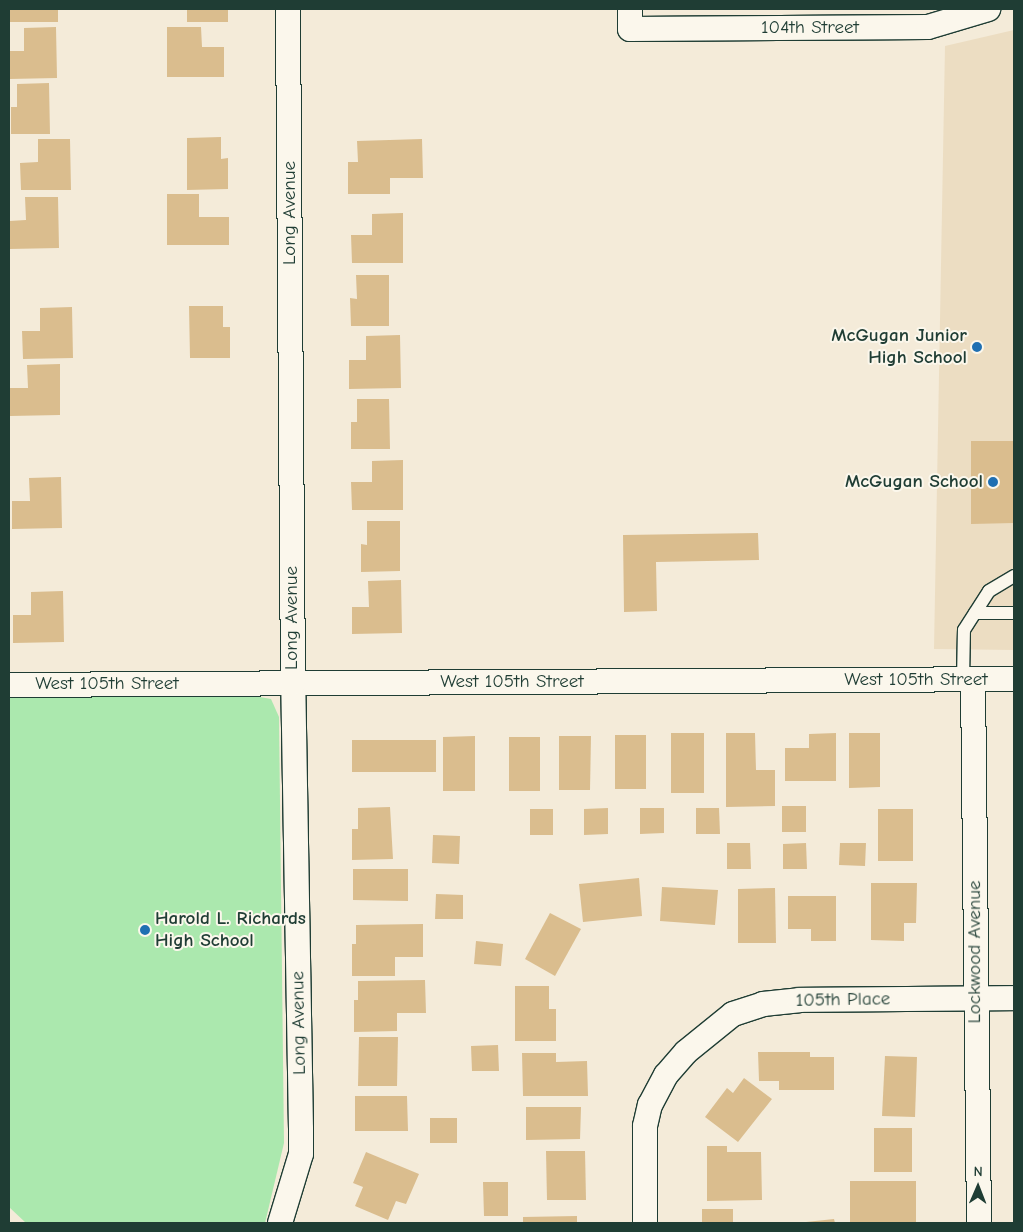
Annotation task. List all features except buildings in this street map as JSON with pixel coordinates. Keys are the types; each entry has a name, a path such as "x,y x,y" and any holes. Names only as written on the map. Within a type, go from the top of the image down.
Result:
{"street":[{"name":"Long Avenue","path":"280,1223 301,1154 292,683 288,9"},
{"name":"104th Street","path":"630,19 928,27 976,10"},
{"name":"Lockwood Avenue","path":"968,680 979,1223"},
{"name":"West 105th Street","path":"9,685 1014,680"},
{"name":"105th Place","path":"645,1223 645,1126 650,1105 662,1082 686,1052 733,1014 763,1004 799,1000 1014,998"}],"lane":[{"path":"968,680 964,630 989,591 1014,576"},
{"path":"975,614 1014,613"}],"shaded area":[{"name":"McGugan Junior High School","path":"1014,30 1014,650 934,649 945,46"}],"green space":[{"name":"Harold L. Richards High School","path":"248,695 271,699 279,717 284,1143 265,1223 26,1223 9,1207 9,697"}],"place":[{"name":"McGugan Junior High School","path":"977,347"},
{"name":"McGugan School","path":"993,482"},
{"name":"Harold L. Richards High School","path":"145,930"}]}
